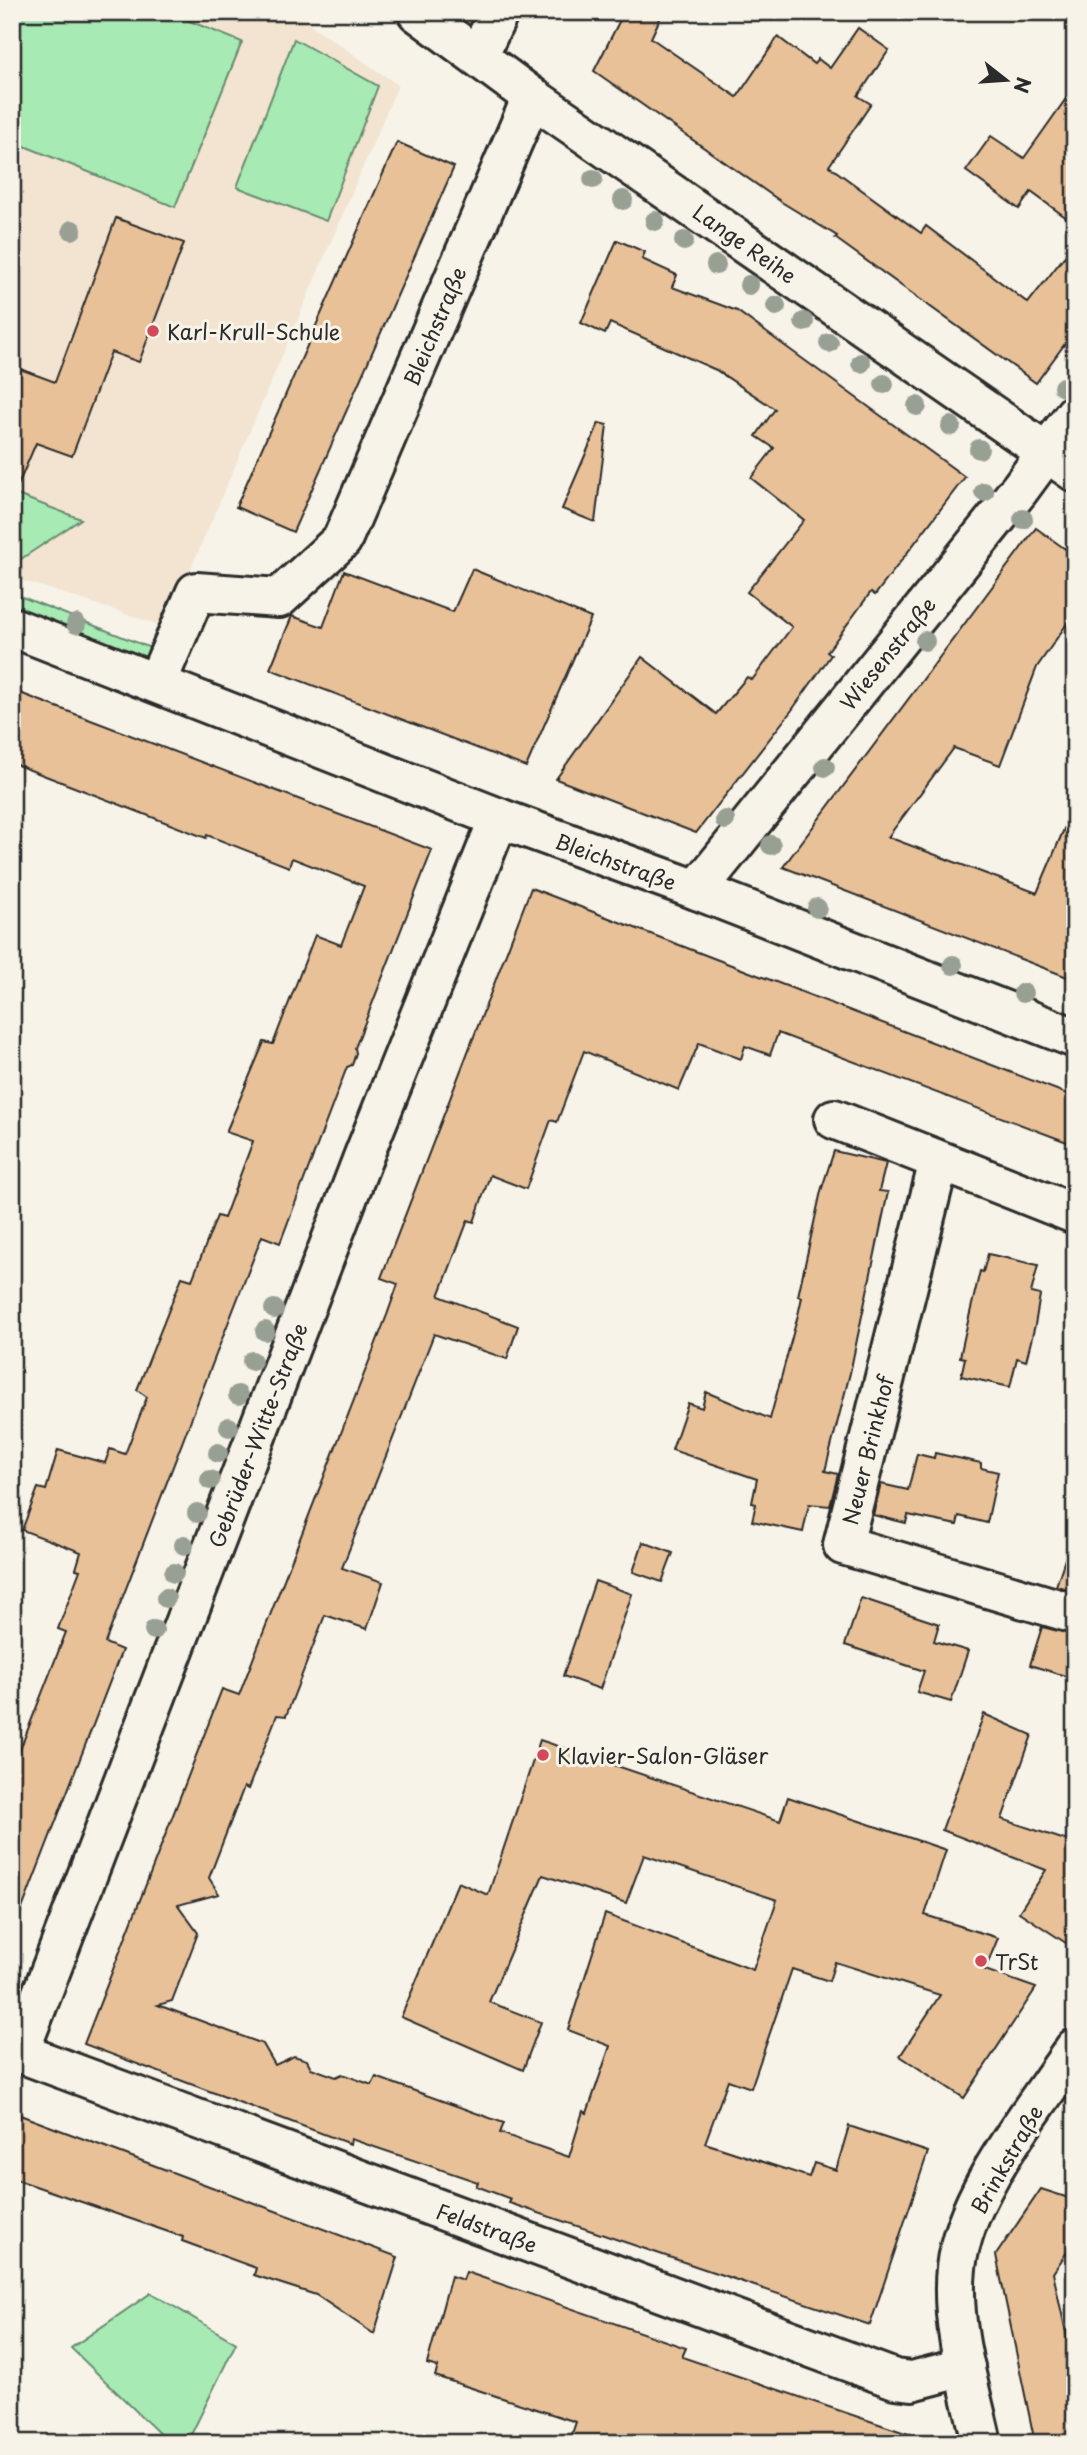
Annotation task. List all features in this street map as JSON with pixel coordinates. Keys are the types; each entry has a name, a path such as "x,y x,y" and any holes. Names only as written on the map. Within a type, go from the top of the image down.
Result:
{"street":[{"name":"Lange Reihe","path":"417,12 532,97 1061,462"},
{"path":"478,55 499,12"},
{"name":"Bleichstraße","path":"157,682 196,592 279,598 342,540 532,97"},
{"name":"Wiesenstraße","path":"697,890 1061,462 1075,414"},
{"name":"Bleichstraße","path":"12,627 499,818 697,890 1075,1038"},
{"name":"Gebrüder-Witte-Straße","path":"15,2051 359,1168 499,818"},
{"path":"834,1119 1075,1214"},
{"name":"Neuer Brinkhof","path":"939,1161 843,1545 1075,1614"},
{"name":"Brinkstraße","path":"982,2443 965,2367 957,2311 956,2269 964,2232 985,2186 1075,2048"},
{"name":"Feldstraße","path":"15,2051 895,2379 912,2381 965,2367"}],"shaded area":[{"name":"Karl-Krull-Schule","path":"12,12 292,12 398,85 166,627 12,577"}],"green space":[{"path":"12,12 167,12 242,42 175,207 12,141"},
{"path":"294,39 378,86 326,221 237,187"},
{"path":"12,493 81,519 12,565"},
{"path":"12,593 156,650 152,661 12,606"},
{"path":"151,2293 236,2343 187,2443 169,2443 71,2348"}],"building":[{"path":"624,12 663,12 651,38 737,97 778,37 814,64 818,59 830,68 858,28 889,50 858,96 871,104 829,166 921,233 926,226 1028,303 1075,243 1075,330 1036,383 835,238 837,236 783,203 594,71"},
{"path":"1075,86 1075,224 1031,192 1019,209 966,171 991,136 1024,158"},
{"path":"397,142 454,167 293,532 236,507"},
{"path":"116,218 184,243 139,362 111,352 72,456 36,443 12,499 12,366 55,382"},
{"path":"617,240 645,252 642,259 677,275 672,287 737,311 965,477 875,595 871,592 827,652 831,655 792,710 696,833 556,779 642,657 716,714 747,677 752,680 792,627 747,592 804,520 751,478 774,448 756,436 775,409 716,370 610,323 605,334 581,323"},
{"path":"599,423 607,425 595,522 562,509"},
{"path":"1036,528 1075,556 1075,612 1037,667 1000,765 954,748 888,837 1037,893 1075,803 1075,980 783,867"},
{"path":"472,569 591,618 526,767 270,669 292,616 323,627 344,571 453,612"},
{"path":"12,690 432,850 355,1048 352,1065 347,1067 280,1243 262,1236 227,1326 105,1643 122,1650 15,1927 12,1770 66,1632 58,1629 80,1570 76,1569 81,1552 22,1530 38,1488 46,1490 58,1450 105,1463 110,1449 125,1454 147,1397 137,1390 182,1277 192,1280 217,1216 224,1218 253,1141 226,1132 264,1042 273,1044 315,935 341,945 364,886 292,858 289,867 207,835 206,838 12,763"},
{"path":"531,888 1075,1097 1075,1145 778,1033 770,1055 745,1046 741,1059 699,1043 679,1090 584,1051 557,1122 551,1120 526,1189 490,1175 474,1222 468,1220 439,1296 518,1326 507,1359 434,1334 342,1568 383,1582 367,1629 325,1615 286,1716 277,1715 248,1789 244,1787 209,1878 219,1894 178,1905 198,1933 172,2001 158,2005 263,2044 275,2065 294,2056 307,2060 311,2068 336,2077 342,2074 372,2085 376,2077 504,2123 500,2133 569,2157 583,2111 587,2113 610,2046 568,2030 605,1914 753,1970 777,1900 644,1855 626,1903 543,1875 489,2002 541,2022 523,2070 401,2017 458,1882 488,1895 540,1740 780,1821 788,1797 946,1850 925,1915 998,1938 985,1970 1036,1988 964,2098 900,2056 940,1995 835,1962 829,1981 792,1969 751,2088 728,2080 705,2143 809,2177 814,2163 836,2170 849,2126 928,2152 870,2325 509,2203 511,2199 476,2186 478,2182 351,2139 350,2144 84,2044 222,1689 239,1695 387,1315 398,1284 381,1278"},
{"path":"834,1151 886,1163 879,1191 888,1192 850,1373 825,1471 838,1474 830,1506 809,1504 803,1532 752,1521 756,1504 752,1503 757,1479 672,1450 688,1403 702,1408 706,1392 770,1419 798,1315 802,1297 798,1296 821,1191"},
{"path":"988,1254 1038,1265 1031,1293 1040,1295 1035,1325 1026,1361 1017,1358 1010,1387 961,1376 965,1358 960,1357 965,1334 980,1271 983,1272"},
{"path":"935,1453 981,1463 981,1468 998,1472 987,1523 959,1516 957,1525 908,1515 906,1523 873,1515 881,1484 908,1490 917,1454 934,1458"},
{"path":"643,1542 673,1553 662,1582 633,1572"},
{"path":"1069,1547 1075,1548 1075,1591 1056,1586"},
{"path":"595,1581 632,1594 600,1689 563,1676"},
{"path":"861,1598 939,1624 934,1641 968,1651 951,1702 917,1692 924,1671 845,1645"},
{"path":"1042,1627 1075,1635 1075,1679 1030,1665"},
{"path":"984,1714 1032,1735 1002,1819 1065,1840 1075,1825 1075,1949 1019,1912 1046,1870 942,1830"},
{"path":"12,2112 398,2257 374,2334 316,2295 254,2275 256,2268 182,2241 183,2237 12,2178"},
{"path":"1041,2189 1075,2200 1075,2240 1053,2273 1070,2351 1075,2351 1075,2443 1035,2443 996,2255"},
{"path":"466,2272 686,2348 682,2357 917,2437 916,2443 705,2443 676,2433 674,2443 569,2443 576,2422 435,2376 438,2367 427,2364 451,2276 463,2280"}],"place":[{"name":"Karl-Krull-Schule","path":"153,331"},
{"name":"Klavier-Salon-Gläser","path":"543,1755"},
{"name":"TrSt","path":"981,1961"}]}
